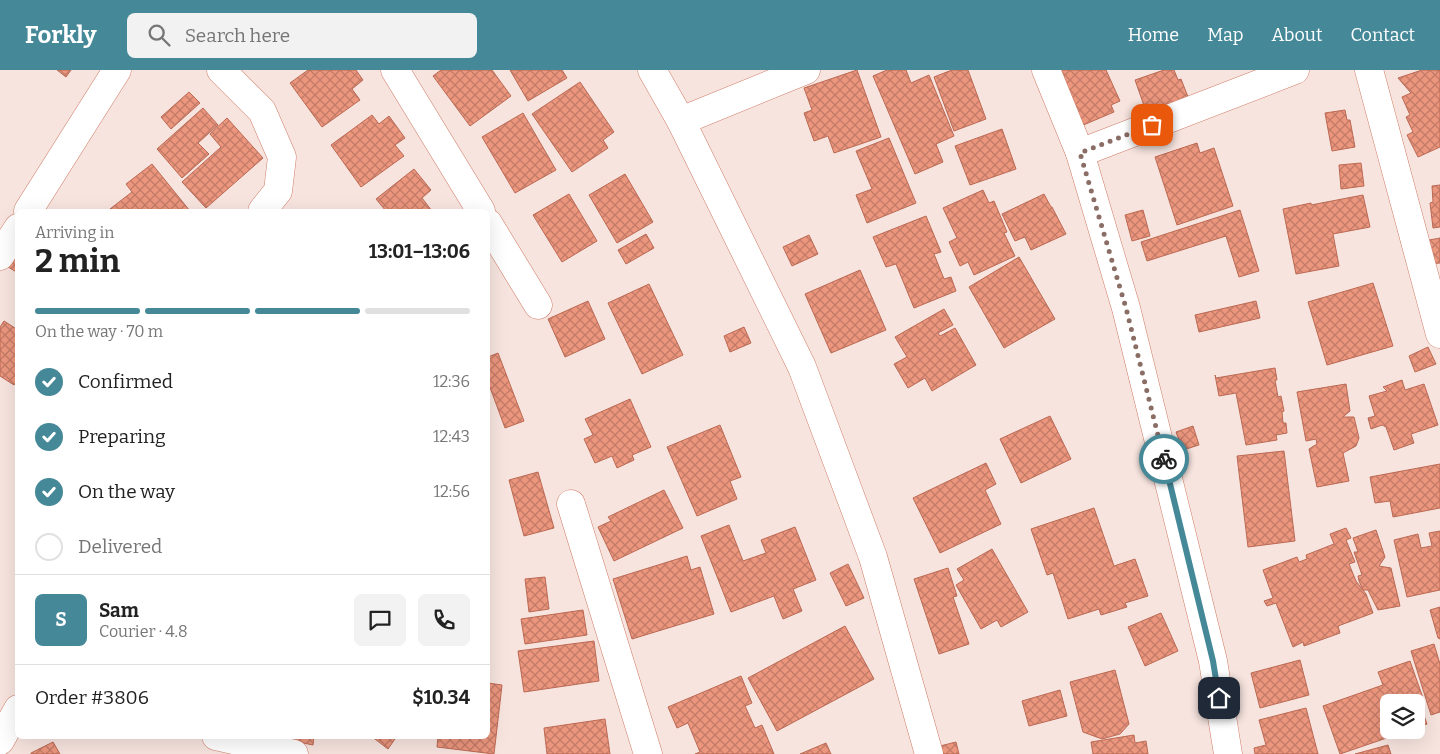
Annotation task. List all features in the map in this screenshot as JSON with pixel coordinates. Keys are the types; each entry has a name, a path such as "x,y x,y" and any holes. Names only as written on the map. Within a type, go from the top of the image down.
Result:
{"street":[{"path":"29,209 117,70"},
{"path":"221,70 262,111 282,157 278,191 264,209"},
{"path":"395,70 480,209"},
{"path":"652,70 681,121 802,367 874,557 929,754"},
{"path":"681,121 806,70"},
{"path":"1046,70 1080,153 1126,308 1213,661 1228,754"},
{"path":"1080,153 1295,70"},
{"path":"1369,70 1440,334"},
{"path":"490,225 538,305"},
{"path":"0,256 15,233"},
{"path":"571,504 648,754"},
{"path":"0,741 15,714"},
{"path":"229,739 294,754"}],"building":[{"path":"57,70 71,70 66,77"},
{"path":"308,70 356,70 363,80 352,89 360,100 322,127 290,83"},
{"path":"441,70 492,70 511,96 470,126 433,76"},
{"path":"510,70 562,70 567,78 528,101"},
{"path":"857,70 881,137 834,153 828,136 814,141 804,113 812,110 804,88"},
{"path":"887,70 906,70 911,83 929,75 954,136 936,144 943,162 915,174 873,76"},
{"path":"952,70 968,70 986,119 954,131 934,77"},
{"path":"1057,70 1106,70 1120,101 1111,105 1114,112 1081,126"},
{"path":"1164,70 1174,70 1178,80 1181,79 1190,102 1148,117 1135,80"},
{"path":"1422,70 1440,70 1440,147 1418,157 1407,135 1413,132 1406,117 1410,115 1402,97 1411,93 1398,78"},
{"path":"580,82 614,132 603,140 608,148 572,172 532,114"},
{"path":"189,92 200,103 171,129 161,117"},
{"path":"203,108 218,125 198,143 209,154 182,178 157,149"},
{"path":"1345,110 1347,120 1350,120 1355,147 1332,151 1325,113"},
{"path":"523,113 556,170 515,193 482,137"},
{"path":"372,115 379,124 389,116 405,138 395,145 404,156 361,187 331,145"},
{"path":"227,118 263,158 206,208 182,182 221,147 210,134"},
{"path":"1002,129 1016,169 970,185 955,146"},
{"path":"889,138 916,203 867,223 856,195 872,189 856,151"},
{"path":"1197,143 1200,153 1214,148 1233,206 1177,225 1155,157"},
{"path":"1361,163 1364,186 1341,189 1339,165"},
{"path":"152,164 188,209 110,209 132,192 126,184"},
{"path":"414,169 431,190 422,198 430,209 384,209 376,199"},
{"path":"625,174 653,222 617,243 589,195"},
{"path":"1440,185 1440,227 1433,228 1430,203 1433,202 1432,186"},
{"path":"983,190 989,203 994,201 1007,232 1004,233 1015,256 974,275 968,262 960,266 949,242 957,238 943,208"},
{"path":"569,194 597,241 562,262 533,215"},
{"path":"1044,194 1066,234 1031,250 1025,237 1015,241 1002,214"},
{"path":"1363,195 1370,227 1333,234 1339,266 1296,274 1283,209"},
{"path":"1143,210 1150,236 1132,241 1125,215"},
{"path":"1240,210 1259,271 1239,277 1226,236 1147,261 1141,242"},
{"path":"926,216 941,252 934,254 944,279 951,277 956,291 914,308 896,264 886,267 873,237"},
{"path":"646,234 654,248 626,264 618,250"},
{"path":"809,235 818,254 792,266 783,247"},
{"path":"1440,238 1440,263 1427,264 1424,241"},
{"path":"15,251 15,271 5,265"},
{"path":"1019,257 1055,319 1004,348 969,287"},
{"path":"860,270 886,330 831,353 805,294"},
{"path":"1373,283 1393,346 1327,365 1308,302"},
{"path":"649,284 683,355 642,374 608,303"},
{"path":"588,301 605,339 565,357 548,319"},
{"path":"1256,301 1260,318 1199,332 1195,315"},
{"path":"944,309 953,325 938,333 940,336 955,328 976,365 932,391 925,378 908,388 894,364 907,357 895,337"},
{"path":"4,321 15,328 14,385 0,376 0,327"},
{"path":"744,327 751,343 730,352 724,336"},
{"path":"1428,347 1436,364 1415,372 1409,356"},
{"path":"498,353 524,421 505,428 490,387 490,356"},
{"path":"1275,368 1278,397 1281,396 1284,411 1282,412 1283,423 1286,423 1287,433 1276,435 1277,440 1246,445 1236,393 1219,396 1215,375 1216,378"},
{"path":"1402,380 1405,390 1424,384 1438,425 1411,434 1414,443 1394,450 1386,427 1382,425 1371,429 1368,418 1375,416 1369,396 1387,391 1383,387"},
{"path":"1346,384 1350,411 1343,417 1354,417 1359,438 1356,446 1343,453 1349,481 1317,487 1309,449 1317,444 1316,439 1306,441 1297,392"},
{"path":"630,399 651,447 632,455 634,460 617,468 612,456 595,463 584,439 593,435 585,419"},
{"path":"1050,416 1071,459 1021,483 1000,439"},
{"path":"720,425 741,477 730,481 737,499 697,516 667,447"},
{"path":"1193,426 1199,445 1183,450 1176,432"},
{"path":"1284,451 1295,541 1248,547 1237,456"},
{"path":"986,463 996,484 985,490 1001,524 940,553 913,498"},
{"path":"1440,464 1440,508 1393,517 1390,501 1375,503 1370,477"},
{"path":"538,472 554,528 524,536 509,480"},
{"path":"664,490 683,528 614,561 598,527 611,521 608,517"},
{"path":"1094,508 1114,566 1135,559 1148,596 1125,603 1127,607 1101,615 1099,609 1068,619 1053,573 1047,575 1031,529"},
{"path":"729,525 743,561 766,553 761,540 795,527 816,580 793,589 802,611 783,619 774,596 731,612 701,536"},
{"path":"1346,528 1351,538 1346,540 1355,562 1349,564 1356,581 1366,594 1373,613 1338,626 1340,633 1304,646 1303,642 1293,647 1276,603 1267,606 1264,601 1273,598 1263,570 1297,557 1299,562 1307,559 1306,555 1334,544 1330,534"},
{"path":"1376,530 1385,557 1379,566 1391,568 1400,606 1378,610 1368,590 1363,590 1359,581 1358,576 1362,575 1354,552 1358,552 1353,538"},
{"path":"1440,531 1440,590 1407,597 1394,540 1418,534 1421,548 1432,546 1429,533"},
{"path":"992,549 1028,612 1001,627 997,620 981,629 956,585 964,580 957,569"},
{"path":"687,556 691,570 700,567 714,614 632,639 613,579"},
{"path":"848,564 864,598 846,606 830,573"},
{"path":"948,568 957,596 953,597 969,644 939,654 914,579"},
{"path":"545,577 549,609 529,612 525,579"},
{"path":"1440,607 1440,639 1438,638 1430,610"},
{"path":"583,610 587,635 525,644 521,619"},
{"path":"1161,613 1178,651 1145,666 1128,627"},
{"path":"845,626 874,679 777,731 748,678"},
{"path":"594,641 599,681 524,692 518,651"},
{"path":"1434,644 1440,664 1440,712 1431,715 1411,651"},
{"path":"1300,660 1309,695 1260,708 1251,673"},
{"path":"1410,661 1422,694 1380,694 1380,739 1384,739 1340,754 1323,706 1383,685 1378,672"},
{"path":"1115,670 1129,724 1120,734 1102,739 1083,732 1070,682"},
{"path":"741,676 752,703 745,706 755,728 762,725 774,754 695,754 700,752 688,723 677,728 668,707"},
{"path":"490,683 502,685 494,754 437,747 438,739 490,739"},
{"path":"1060,690 1067,716 1029,726 1022,701"},
{"path":"1306,708 1318,754 1255,754 1254,748 1266,745 1259,720"},
{"path":"605,719 610,754 547,754 544,728"},
{"path":"1134,735 1135,743 1146,741 1148,754 1093,754 1091,742"},
{"path":"284,739 314,739 313,745"},
{"path":"375,739 395,739 388,749"},
{"path":"53,742 60,754 31,754 31,753"},
{"path":"956,742 959,754 942,754 940,746"},
{"path":"826,743 831,754 800,754"},
{"path":"1388,745 1391,754 1355,754"}],"way so far":[{"path":"1152,125 1080,153 1126,308 1164,459"}],"route":[{"path":"1164,459 1213,661 1219,698"}]}
